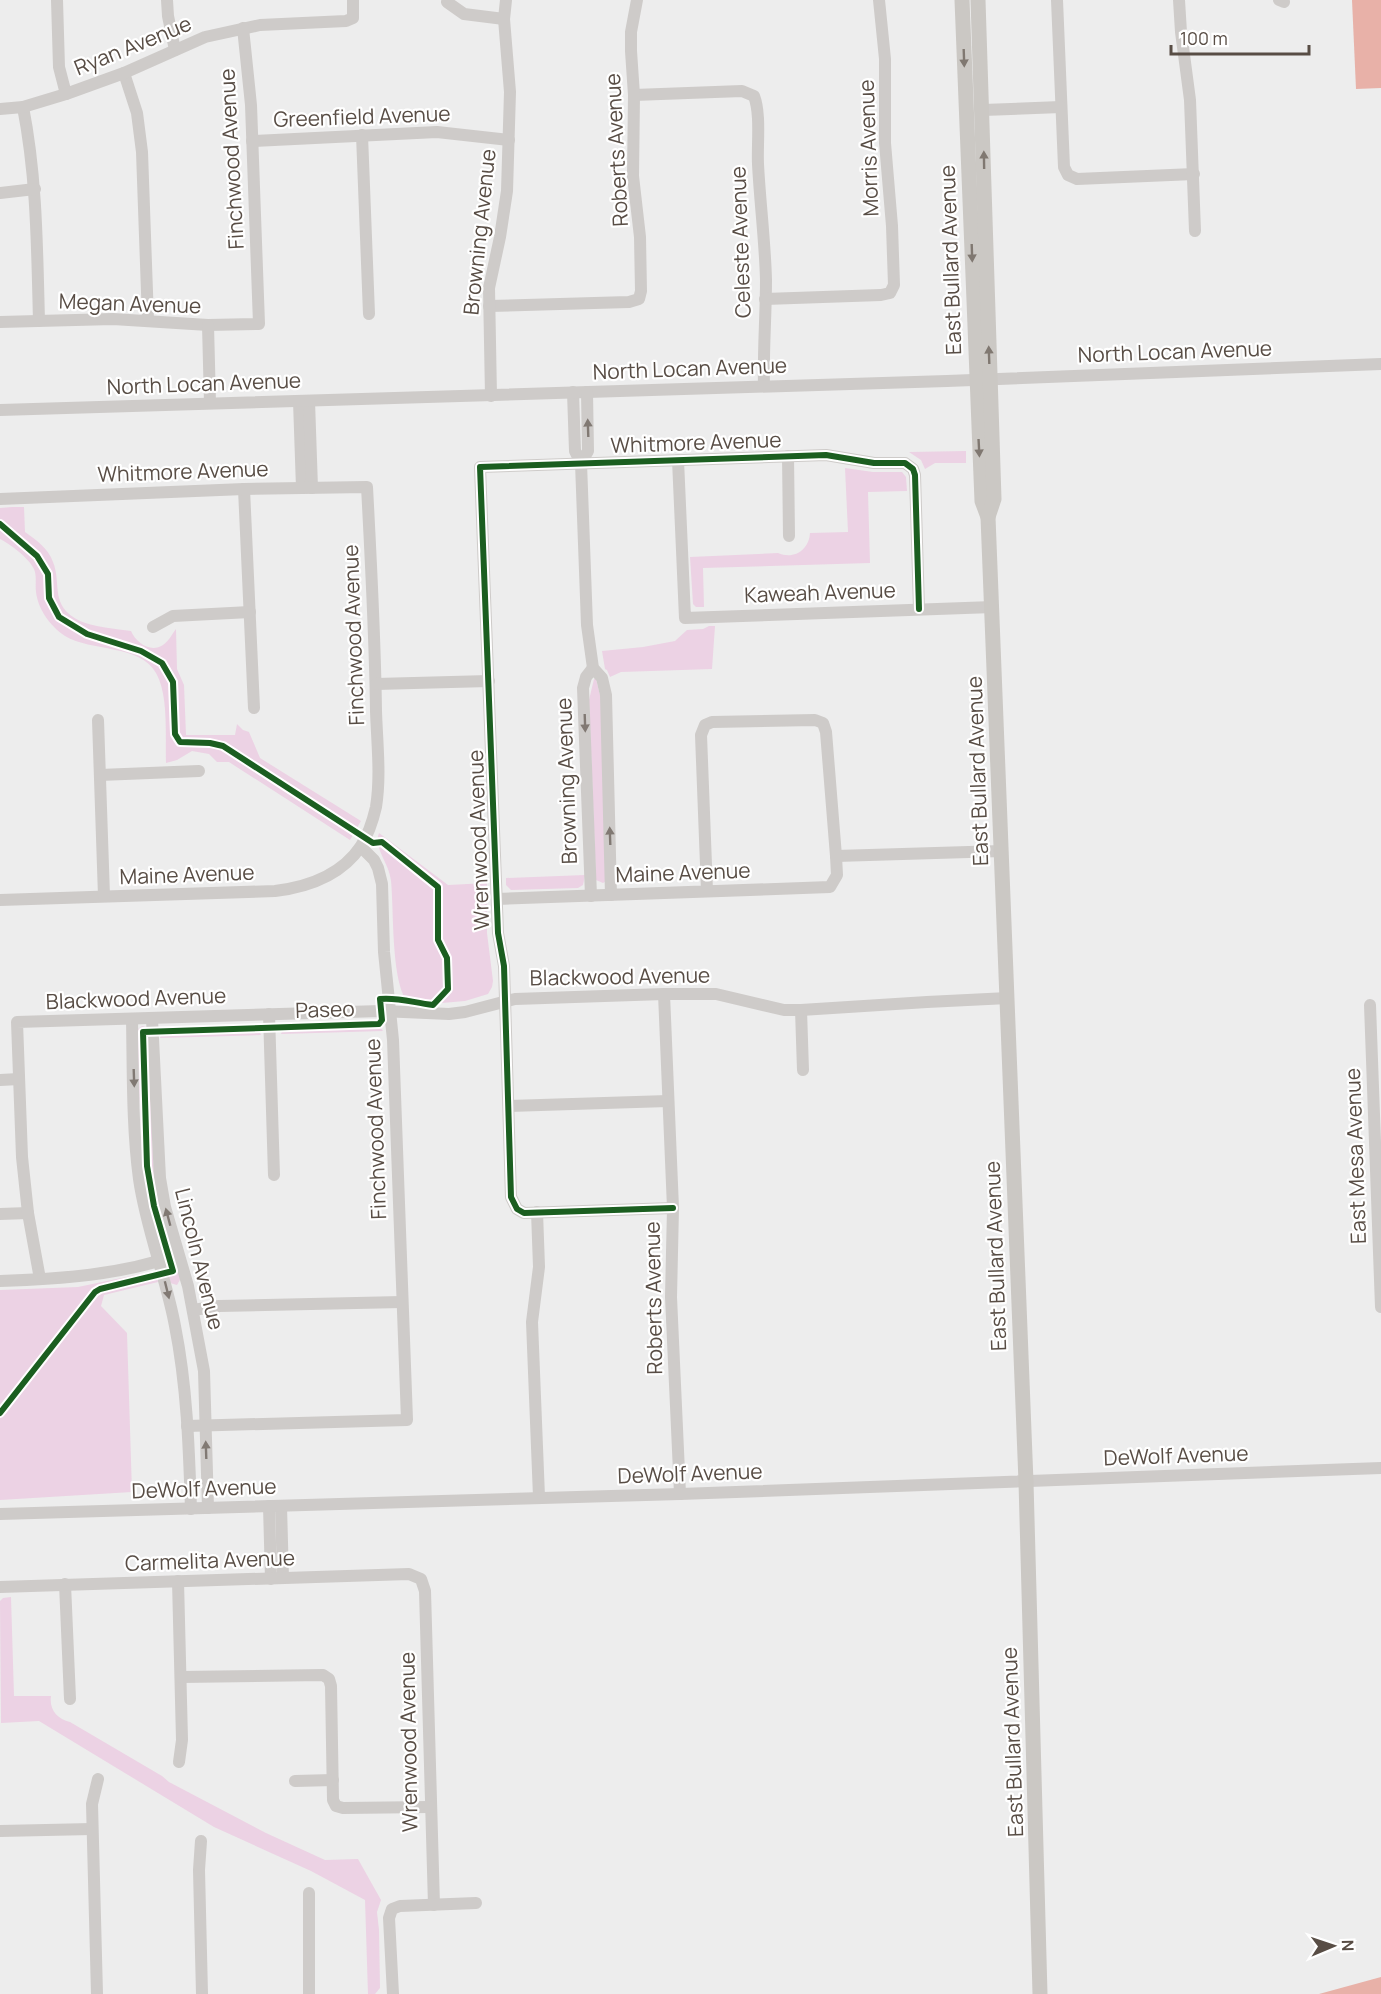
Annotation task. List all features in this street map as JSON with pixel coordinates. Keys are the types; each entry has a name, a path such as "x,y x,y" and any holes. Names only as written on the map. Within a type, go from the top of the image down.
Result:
{"main road":[{"name":"East Bullard Avenue","path":"962,0 983,379 994,499 988,517 1026,1482 1040,1994"},
{"name":"East Bullard Avenue","path":"978,0 983,110 983,379"}],"street":[{"path":"57,0 59,67 66,94"},
{"path":"167,0 169,25 175,50"},
{"name":"Ryan Avenue","path":"0,109 23,107 66,94 124,73 206,37 260,25 337,22 353,18 353,0"},
{"name":"Browning Avenue","path":"491,396 490,276 500,237 507,191 509,140 510,92 504,20 506,0"},
{"name":"Roberts Avenue","path":"489,306 629,302 639,299 641,291 640,237 633,176 634,95 631,32 637,0"},
{"name":"Morris Avenue","path":"765,298 881,295 890,292 894,285 885,143 885,59 879,0"},
{"path":"1057,0 1064,167 1068,175 1077,179 1194,174"},
{"path":"1179,0 1190,100 1195,231"},
{"path":"447,2 464,14 504,20"},
{"name":"Finchwood Avenue","path":"243,28 249,79 259,324"},
{"path":"124,73 137,113 142,152 148,320"},
{"name":"Celeste Avenue","path":"634,95 742,91 754,96 757,104 757,143 764,223 764,386"},
{"path":"23,107 32,151 35,189 39,321"},
{"path":"983,110 1061,107"},
{"name":"Greenfield Avenue","path":"252,141 452,132 509,140"},
{"path":"362,135 369,314"},
{"path":"0,193 35,189"},
{"name":"Megan Avenue","path":"0,322 148,320 208,325 259,324"},
{"path":"208,325 210,403"},
{"name":"North Locan Avenue","path":"0,410 491,396 1381,364"},
{"name":"Browning Avenue","path":"573,392 575,451 581,463 587,625 593,668 602,678 606,695 611,895"},
{"name":"Browning Avenue","path":"581,463 588,451 587,392"},
{"path":"304,401 307,488"},
{"name":"Whitmore Avenue","path":"480,467 826,454 874,463 905,463 911,465 915,475 919,609"},
{"path":"788,456 789,536"},
{"name":"Kaweah Avenue","path":"678,460 685,618 993,607"},
{"name":"Wrenwood Avenue","path":"480,467 498,933 504,966 506,1001 511,1197 518,1209 524,1212 537,1212"},
{"name":"Finchwood Avenue","path":"206,1425 407,1420 392,1011 384,952 380,876 374,860 361,847 372,822 378,787 368,487"},
{"name":"Whitmore Avenue","path":"0,499 244,489 368,487"},
{"path":"244,489 254,708"},
{"path":"153,627 172,616 250,612"},
{"name":"Browning Avenue","path":"591,896 583,688 586,677 593,668"},
{"path":"376,684 489,681"},
{"path":"98,720 104,896"},
{"path":"707,891 700,735 705,725 711,722 815,720 823,723 826,732 836,856 1002,851"},
{"path":"100,775 199,771"},
{"name":"Maine Avenue","path":"0,900 275,891 299,888 323,880 361,847"},
{"name":"Maine Avenue","path":"497,899 830,887 837,875 836,856"},
{"name":"Roberts Avenue","path":"664,993 673,1208 671,1297 680,1494"},
{"name":"Blackwood Avenue","path":"19,1079 17,1022 392,1011 448,1014 526,998 664,993 716,994 784,1010 1008,998"},
{"name":"East Mesa Avenue","path":"1370,1005 1381,1307"},
{"path":"801,1010 803,1070"},
{"path":"269,1014 274,1175"},
{"name":"Lincoln Avenue","path":"132,1019 138,1172 143,1203 177,1337 187,1426 191,1509"},
{"name":"Lincoln Avenue","path":"152,1019 160,1178 165,1207 193,1310 204,1371 208,1508"},
{"path":"0,1080 19,1079 22,1157 28,1213 40,1279"},
{"path":"508,1106 668,1101"},
{"path":"539,1497 532,1322 539,1267 537,1212 673,1208"},
{"path":"0,1214 28,1213"},
{"path":"0,1281 96,1275 178,1255"},
{"path":"193,1310 219,1306 402,1302"},
{"path":"187,1426 206,1425"},
{"name":"DeWolf Avenue","path":"0,1514 680,1494 1381,1468"},
{"path":"275,1506 277,1579"},
{"name":"Carmelita Avenue","path":"0,1587 409,1574 421,1579"},
{"name":"Wrenwood Avenue","path":"421,1579 425,1591 434,1905"},
{"path":"178,1581 183,1740 179,1762"},
{"path":"65,1584 70,1699"},
{"path":"181,1677 323,1675 329,1679 331,1693 333,1800 336,1806 343,1808 430,1807"},
{"path":"97,1994 92,1804 98,1779"},
{"path":"295,1781 333,1780"},
{"path":"0,1831 92,1829"},
{"path":"201,1841 199,1870 202,1994"},
{"path":"309,1893 309,1994"},
{"path":"393,1994 389,1918 392,1910 400,1906 476,1903"}],"shaded area":[{"path":"1352,0 1381,0 1381,88 1356,89"},
{"path":"966,451 966,463 935,463 925,469 921,460 909,452"},
{"path":"845,468 873,472 902,472 906,477 907,491 868,492 870,563 703,568 704,607 696,607 693,604 690,557 778,553 790,555 804,549 810,533 848,532"},
{"path":"24,507 25,532 51,557 60,602 70,615 91,625 131,631 144,646 154,648 165,643 176,629 177,669 184,685 186,735 235,735 237,724 249,732 260,758 361,821 350,840 229,762 217,762 209,754 192,751 177,760 166,763 165,704 156,673 139,657 76,641 65,636 50,622 37,598 32,565 19,552 0,539 0,508"},
{"path":"715,626 712,669 621,672 610,677 605,669 602,651 675,641 687,630 703,629"},
{"path":"594,679 596,679 601,699 606,881 603,883 596,880 589,700"},
{"path":"379,833 448,885 487,883 487,933 493,981 488,994 465,1001 430,1004 407,1001 398,977 391,881 378,844"},
{"path":"585,875 583,885 578,888 511,890 506,885 506,878"},
{"path":"375,1021 383,1031 281,1034 285,1023"},
{"path":"256,1024 261,1035 160,1038 163,1027"},
{"path":"142,1026 146,1027 149,1032 153,1160 168,1237 181,1278 177,1285 170,1283 149,1208 142,1160 137,1030"},
{"path":"150,1272 157,1277 158,1282 104,1295 101,1306 127,1333 132,1492 0,1500 0,1290 78,1287"},
{"path":"11,1597 14,1696 51,1696 53,1709 61,1718 169,1782 266,1833 325,1860 358,1859 381,1900 377,1912 380,1988 375,1994 368,1994 365,1900 311,1871 214,1827 39,1721 1,1723 0,1601"},
{"path":"1381,1977 1381,1994 1319,1994"}],"cycle path":[{"path":"673,1208 524,1213 517,1209 511,1197 504,966 498,933 480,467 826,455 874,463 905,463 913,469 915,475 919,609"},
{"name":"Paseo","path":"0,524 37,556 48,574 49,598 59,617 87,634 141,651 162,663 173,682 175,734 180,742 223,746 373,843 382,842 438,887 438,940 447,958 448,989 433,1005 400,999 380,999 382,1020 379,1024 143,1032 147,1166 154,1206 173,1271 95,1292 0,1413"}]}
